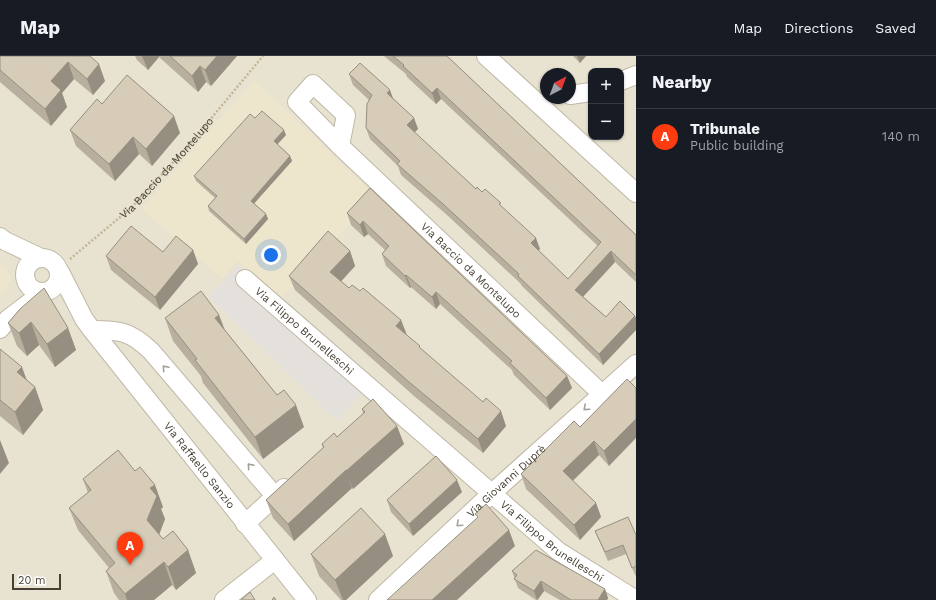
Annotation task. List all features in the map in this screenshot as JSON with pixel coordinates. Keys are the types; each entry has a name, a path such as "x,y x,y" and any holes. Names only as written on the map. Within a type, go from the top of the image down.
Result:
{"street":[{"path":"486,56 633,184"},
{"path":"624,80 636,75"},
{"path":"523,89 540,93"},
{"path":"576,94 588,92"},
{"name":"Via Baccio da Montelupo","path":"340,146 602,394"},
{"name":"Via Raffaello Sanzio","path":"3,239 25,274 29,286 37,292 47,292 88,325"},
{"name":"Via Raffaello Sanzio","path":"3,239 40,258 51,260 59,270 88,325 307,600"},
{"path":"4,324 31,262 40,258"},
{"path":"4,324 58,283 59,270"},
{"name":"Via Filippo Brunelleschi","path":"245,279 376,403 491,494 558,551 633,599"},
{"path":"88,325 105,330 126,333 143,343 275,496"},
{"name":"Via Giovanni Duprè","path":"378,600 491,494 602,394 634,369"},
{"path":"245,524 298,475"},
{"path":"224,600 275,560"}],"path":[{"name":"Via Baccio da Montelupo","path":"59,270 131,208 190,145 264,56"}],"shaded area":[{"path":"0,56 636,56 636,600 0,600"},
{"path":"254,80 375,196 282,298 238,261 222,278 141,209"},
{"path":"0,260 12,278 0,296"},
{"path":"238,265 375,378 337,421 209,297"}],"building":[{"path":"0,56 90,56 99,64 87,79 68,62 51,81 61,90 45,109 0,70"},
{"path":"170,56 217,56 205,70 200,66 192,76"},
{"path":"393,56 447,56 636,235 636,275 611,251 575,290 606,317 620,301 635,316 599,354 518,276 519,274 397,164 400,161 366,128 367,104 372,95 349,74 360,63 390,90 387,93 414,118 407,125 476,189 477,187 482,192 485,189 501,203 499,204 536,238 531,243 568,279 601,242 437,88 432,93"},
{"path":"127,75 174,116 146,149 133,137 109,164 70,130 97,99 102,104"},
{"path":"262,111 284,130 274,141 290,156 251,201 266,214 244,239 208,206 217,196 194,176 250,114 255,118"},
{"path":"370,188 567,376 546,398 510,363 512,361 436,292 432,297 406,275 405,276 382,254 389,246 363,221 360,225 347,213"},
{"path":"131,226 163,252 176,236 193,250 155,297 106,256"},
{"path":"328,231 350,251 330,272 349,288 352,285 360,291 363,288 401,320 396,326 420,346 419,347 483,402 486,398 501,411 478,439 409,382 289,276"},
{"path":"44,288 68,328 47,344 31,322 19,333 8,323 20,309"},
{"path":"201,291 219,315 215,318 277,395 284,390 296,405 255,437 195,360 197,359 165,318"},
{"path":"0,349 22,367 17,372 35,387 15,412 0,400"},
{"path":"627,379 636,388 636,419 604,451 594,441 563,471 596,503 574,525 521,474 574,421 580,427"},
{"path":"373,399 397,426 346,470 288,524 266,500 324,447 322,444 334,433 337,437 365,412 362,409"},
{"path":"118,450 135,471 140,467 155,485 150,488 157,496 147,520 163,539 173,531 188,550 168,567 164,562 125,594 106,571 115,563 69,508 91,490 83,479"},
{"path":"436,456 457,480 409,524 387,500"},
{"path":"486,504 509,530 432,600 387,600 478,517 475,514"},
{"path":"361,508 385,534 335,580 311,554"},
{"path":"628,517 636,535 636,566 632,568 623,545 605,552 595,531"},
{"path":"536,550 605,589 598,600 571,600 541,581 534,591 514,579 517,575 512,571"},
{"path":"250,592 255,600 241,600"}],"place":[{"name":"Tribunale","path":"130,565"}]}
